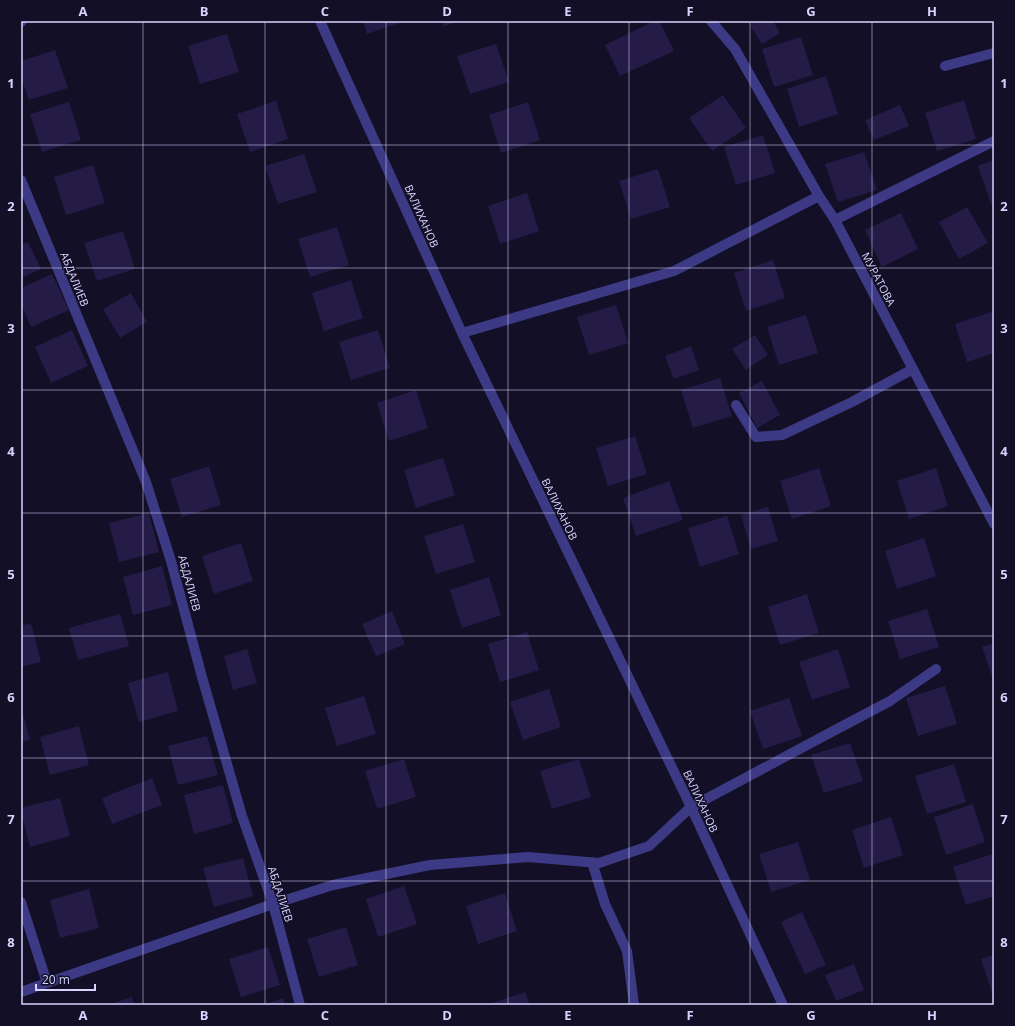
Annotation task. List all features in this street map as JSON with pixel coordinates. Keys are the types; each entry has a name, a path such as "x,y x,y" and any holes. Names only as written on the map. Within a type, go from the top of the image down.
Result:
{"street":[{"name":"ВАЛИХАНОВ","path":"320,21 462,333 691,806 783,1005"},
{"name":"МУРАТОВА","path":"711,21 735,49"},
{"name":"МУРАТОВА","path":"720,21 819,196 835,220 994,524"},
{"path":"945,66 994,53"},
{"path":"835,220 994,141"},
{"name":"АБДАЛИЕВ","path":"21,180 146,482 171,561 202,677 242,816 273,904 300,1005"},
{"path":"462,333 674,270 819,196"},
{"path":"736,404 756,437 782,435 852,402 913,369"},
{"path":"21,992 273,904 333,885 430,865 528,857 599,863 649,846 691,806 890,701 936,669"},
{"path":"592,862 605,904 627,951 634,1005"},
{"path":"21,902 47,983"}],"building":[{"path":"363,21 405,21 367,34"},
{"path":"442,21 459,21 444,26"},
{"path":"654,21 659,21 674,51 620,76 605,45"},
{"path":"756,21 773,21 780,33 762,44 750,25"},
{"path":"227,34 239,72 200,84 188,46"},
{"path":"801,37 813,75 774,87 762,49"},
{"path":"496,44 509,82 470,94 457,56"},
{"path":"55,50 68,88 29,100 21,77 21,61"},
{"path":"826,76 838,114 799,127 787,89"},
{"path":"723,95 746,128 712,151 689,118"},
{"path":"964,100 976,139 937,151 925,113"},
{"path":"276,101 288,139 250,152 237,114"},
{"path":"69,102 81,140 42,152 30,114"},
{"path":"528,102 540,140 501,153 489,115"},
{"path":"900,105 909,126 874,140 865,120"},
{"path":"763,135 775,173 736,185 724,147"},
{"path":"864,152 877,190 838,202 825,164"},
{"path":"304,154 317,192 278,204 265,166"},
{"path":"994,160 994,202 991,204 978,166"},
{"path":"93,165 105,203 66,215 54,177"},
{"path":"658,169 670,207 631,219 619,181"},
{"path":"527,193 539,231 500,244 488,206"},
{"path":"967,207 988,243 959,259 939,222"},
{"path":"901,213 918,249 882,267 865,230"},
{"path":"337,227 349,265 310,277 298,239"},
{"path":"123,231 135,269 97,281 84,243"},
{"path":"28,242 41,269 21,278 21,245"},
{"path":"773,260 785,298 746,311 734,273"},
{"path":"52,274 69,310 31,327 21,304 21,288"},
{"path":"351,280 363,318 324,331 312,293"},
{"path":"131,293 147,322 120,338 103,309"},
{"path":"616,305 628,343 589,355 577,317"},
{"path":"994,311 994,353 967,362 955,324"},
{"path":"806,315 818,353 779,365 767,327"},
{"path":"72,330 88,366 51,383 35,347"},
{"path":"378,330 390,368 351,380 339,342"},
{"path":"755,335 768,355 746,370 732,349"},
{"path":"691,346 699,370 674,379 665,356"},
{"path":"720,378 732,416 693,428 681,390"},
{"path":"762,381 780,415 757,428 739,393"},
{"path":"416,390 428,428 389,441 377,403"},
{"path":"635,436 647,474 608,486 596,448"},
{"path":"443,458 455,495 416,508 404,470"},
{"path":"209,466 221,505 182,517 170,479"},
{"path":"819,468 831,506 792,519 780,481"},
{"path":"936,468 948,506 909,519 897,481"},
{"path":"669,481 683,520 636,536 623,498"},
{"path":"768,507 778,541 751,549 741,515"},
{"path":"149,513 159,552 119,562 109,523"},
{"path":"727,516 739,554 700,567 688,528"},
{"path":"463,524 475,562 436,574 424,536"},
{"path":"924,538 936,576 897,589 885,551"},
{"path":"241,543 253,581 214,594 202,556"},
{"path":"162,566 172,605 133,615 123,577"},
{"path":"489,577 501,615 462,628 450,590"},
{"path":"807,594 819,633 780,645 768,607"},
{"path":"927,609 939,647 900,659 888,621"},
{"path":"392,611 405,644 376,656 362,624"},
{"path":"120,614 129,646 78,660 69,628"},
{"path":"31,623 41,662 21,667 21,626"},
{"path":"527,632 539,670 500,682 488,644"},
{"path":"994,643 994,682 982,647"},
{"path":"247,649 257,683 233,690 224,656"},
{"path":"838,649 850,687 812,700 799,662"},
{"path":"168,672 178,711 139,722 128,683"},
{"path":"945,686 957,724 918,736 906,698"},
{"path":"549,689 561,727 523,740 510,702"},
{"path":"364,696 376,734 337,746 325,708"},
{"path":"789,698 802,736 763,749 750,711"},
{"path":"21,707 30,740 21,742"},
{"path":"79,726 89,765 50,775 40,737"},
{"path":"207,736 218,775 178,785 168,746"},
{"path":"850,743 863,781 824,793 811,755"},
{"path":"404,759 416,797 377,809 365,771"},
{"path":"579,759 591,797 552,809 540,771"},
{"path":"954,764 966,802 927,814 915,776"},
{"path":"152,778 162,805 112,824 102,798"},
{"path":"223,785 233,823 194,834 184,795"},
{"path":"60,798 70,836 30,847 21,808"},
{"path":"973,804 985,842 946,855 934,817"},
{"path":"891,817 903,855 864,868 852,830"},
{"path":"798,842 810,880 771,892 759,854"},
{"path":"992,854 994,859 994,896 966,905 953,867"},
{"path":"243,858 253,896 214,907 203,868"},
{"path":"404,886 417,924 378,937 366,899"},
{"path":"89,889 99,928 60,938 50,900"},
{"path":"505,893 517,931 478,944 466,906"},
{"path":"802,912 826,965 805,974 781,922"},
{"path":"346,927 358,965 319,977 307,939"},
{"path":"268,947 280,985 241,997 229,959"},
{"path":"994,955 994,999 981,959"},
{"path":"854,964 864,990 836,1001 825,975"},
{"path":"525,992 530,1005 486,1005"},
{"path":"132,997 134,1005 108,1005"},
{"path":"283,998 285,1005 263,1005"}]}
